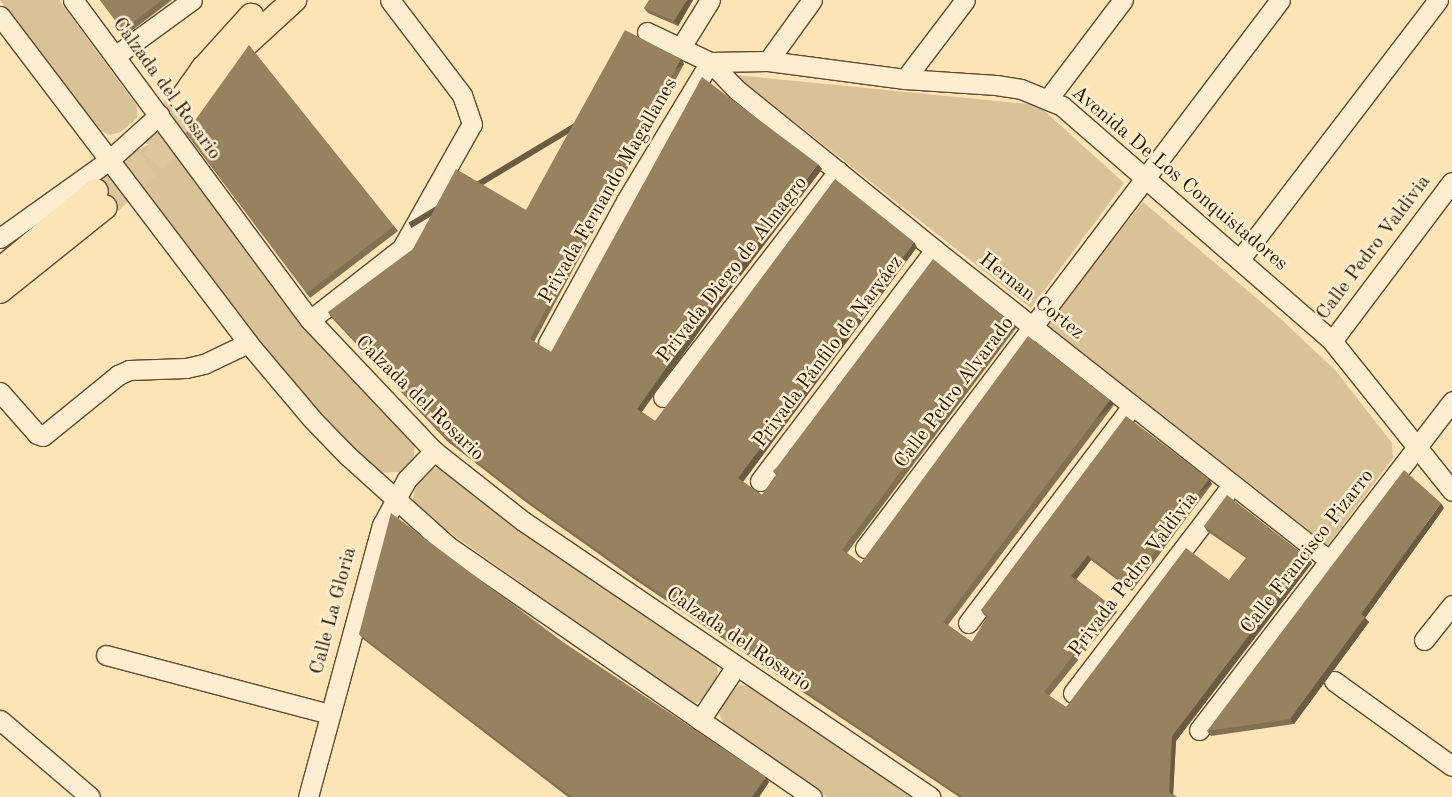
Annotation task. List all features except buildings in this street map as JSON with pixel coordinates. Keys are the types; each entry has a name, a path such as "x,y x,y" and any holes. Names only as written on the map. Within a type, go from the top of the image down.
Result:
{"main road":[{"path":"269,0 232,36 188,106 246,45 294,0"},
{"path":"0,270 100,199 0,291"}],"street":[{"name":"Calzada del Rosario","path":"73,0 310,320 434,451 523,521 930,797"},
{"path":"115,56 192,0"},
{"path":"310,320 402,248 472,124 462,95 390,0"},
{"path":"681,47 710,0"},
{"path":"768,62 812,0"},
{"path":"905,79 965,0"},
{"path":"1048,98 1122,0"},
{"name":"Calle Pedro Alvarado","path":"865,548 1280,0"},
{"path":"1240,260 1438,0"},
{"path":"0,16 108,161 248,342 312,419 448,546 812,797"},
{"name":"Avenida De Los Conquistadores","path":"647,32 710,62 768,62 905,79 996,85 1048,98 1086,124 1332,341 1452,491"},
{"name":"Hernan Cortez","path":"710,62 737,90 934,250 1034,326 1132,406 1330,561"},
{"name":"Privada Fernando Magallanes","path":"548,343 626,201 710,62"},
{"path":"0,238 108,161 158,115"},
{"name":"Privada Diego de Almagro","path":"663,397 838,171"},
{"name":"Calle Pedro Valdivia","path":"1332,341 1452,182"},
{"name":"Privada Pánfilo de Narváez","path":"760,481 934,250"},
{"path":"0,392 40,436 47,435 118,375 129,370 186,368 204,364 248,342"},
{"name":"Calle Francisco Pizarro","path":"1199,730 1452,401"},
{"path":"968,622 1132,406"},
{"name":"Calle La Gloria","path":"308,797 376,545 394,497 434,451"},
{"name":"Privada Pedro Valdivia","path":"1073,693 1232,485"},
{"path":"1424,640 1452,605"},
{"path":"106,655 330,714"},
{"path":"700,720 736,666"},
{"path":"1334,681 1452,766"},
{"path":"0,720 90,797"}],"shaded area":[{"path":"0,0 59,0 137,106 137,118 121,132 110,135 98,130"},
{"path":"735,75 1038,105 1124,183 1031,308"},
{"path":"154,141 163,142 174,152 415,438 414,457 400,472 379,473 291,385 129,174 129,163 135,152"},
{"path":"1143,202 1281,319 1336,371 1392,443 1393,458 1328,545 1046,324"},
{"path":"439,468 453,474 715,661 718,672 713,691 694,705 418,510 412,504 416,482 430,469"},
{"path":"740,685 751,686 920,797 827,797 726,729 718,711 721,698"}],"tunnel":[{"path":"96,191 122,170 182,99"},
{"path":"105,207 153,162 195,112"}]}
